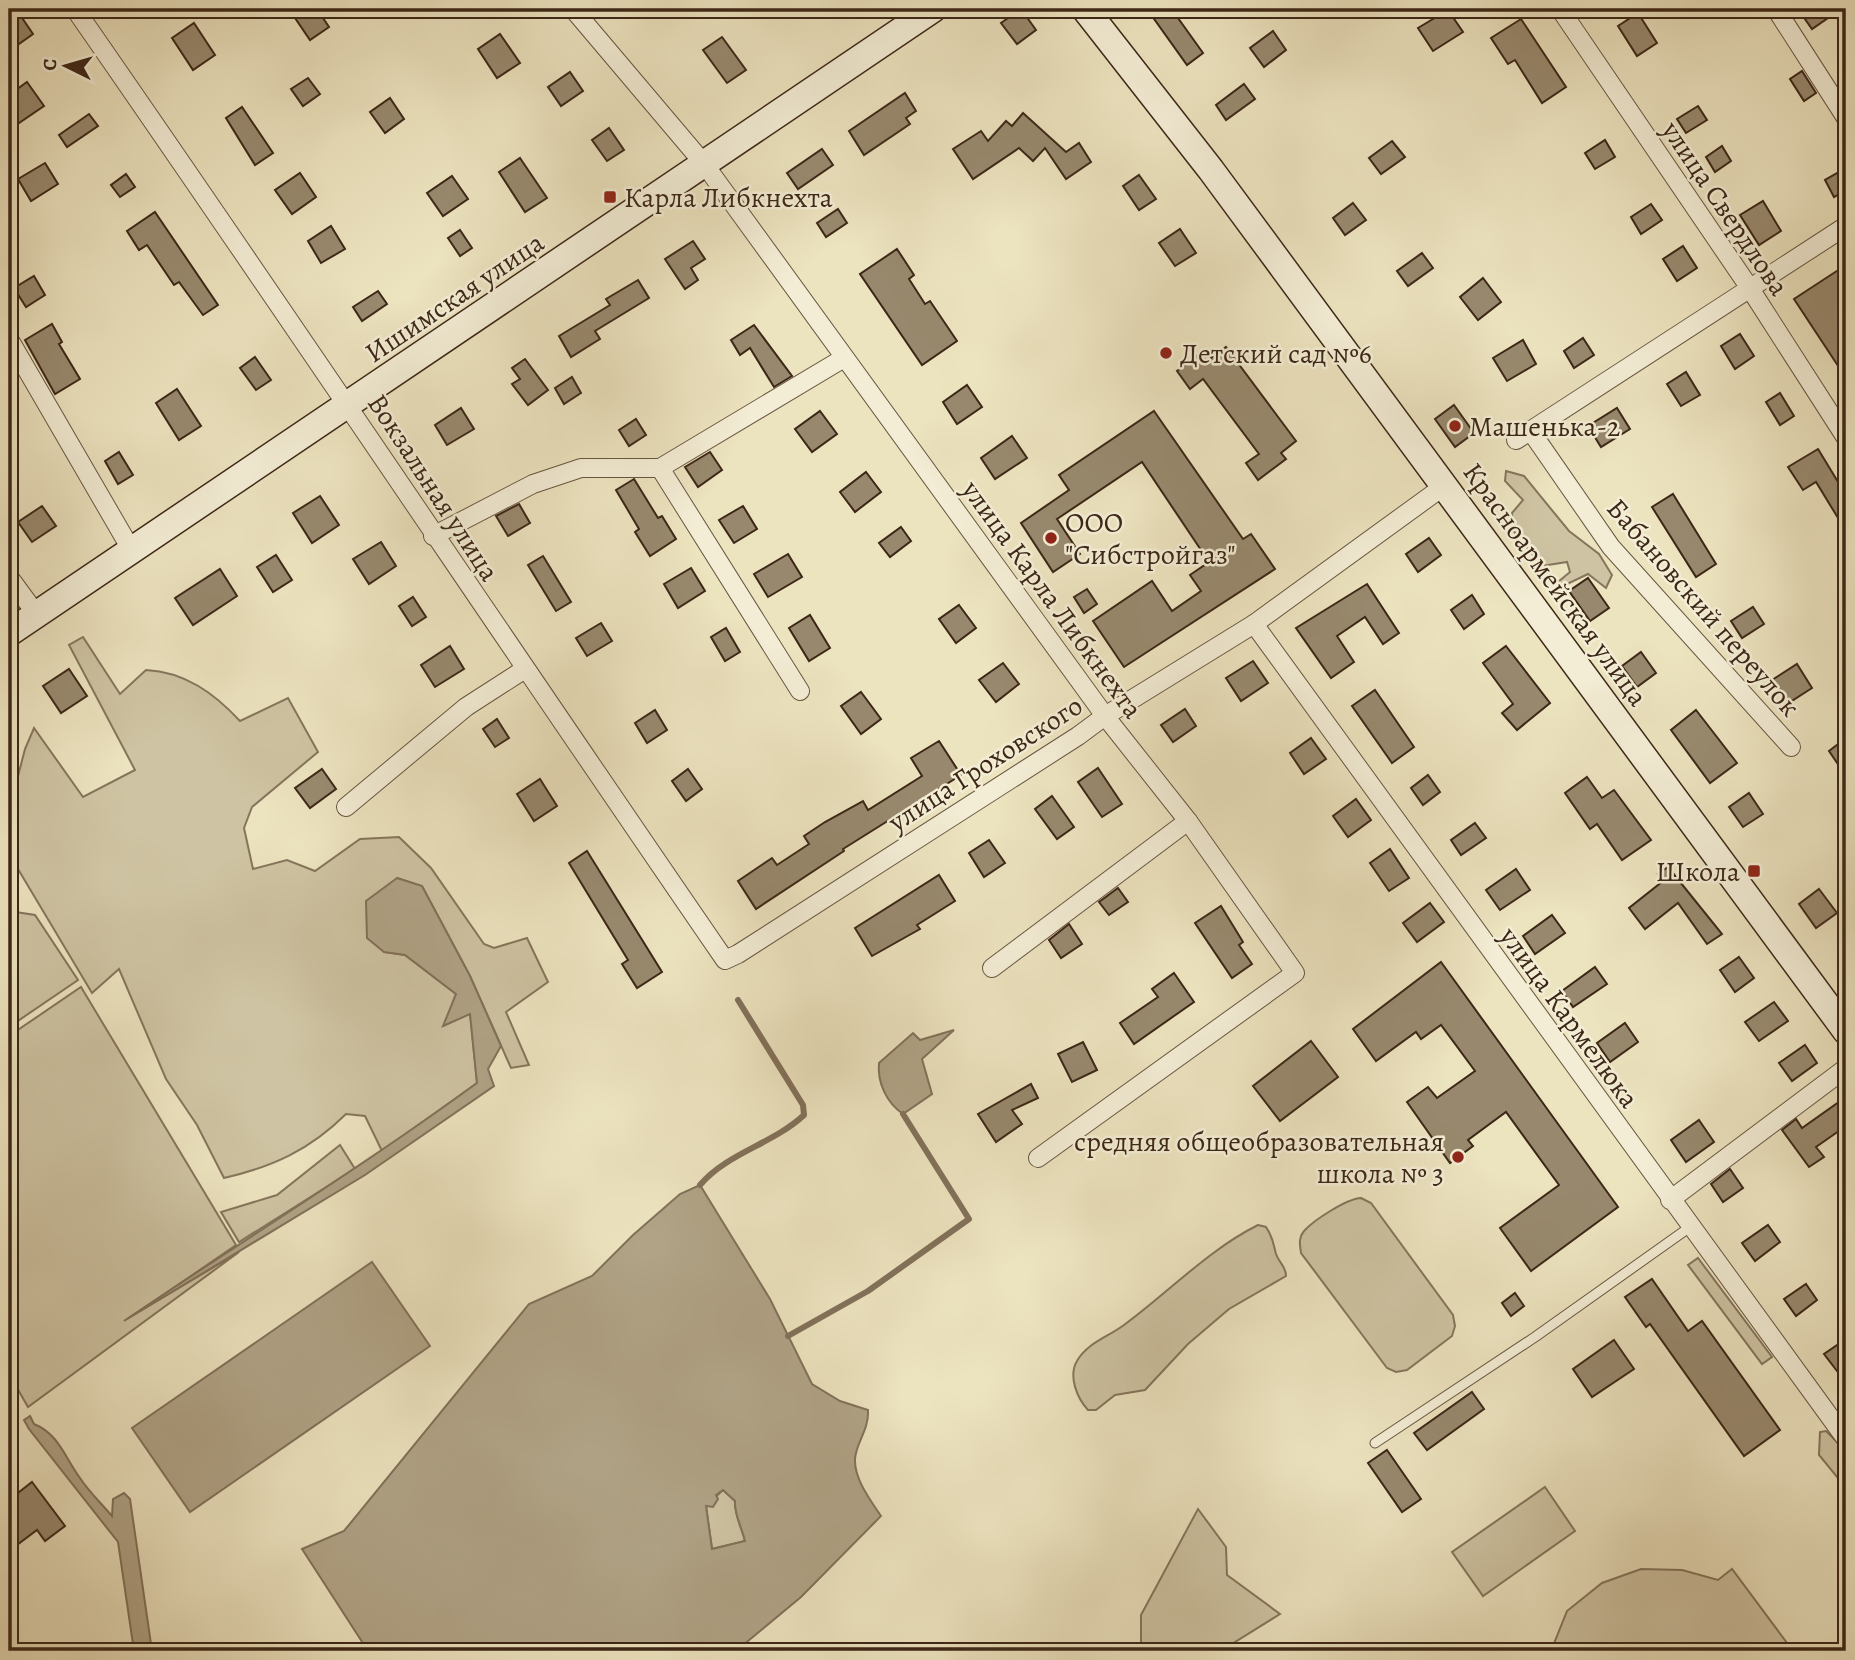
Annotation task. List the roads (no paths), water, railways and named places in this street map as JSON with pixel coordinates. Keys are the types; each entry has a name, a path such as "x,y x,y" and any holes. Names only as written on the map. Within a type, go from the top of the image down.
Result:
{"main road":[{"name":"Ишимская улица","path":"9,633 933,9"},
{"name":"Красноармейская улица","path":"1085,9 1211,170 1846,1031"}],"street":[{"name":"Вокзальная улица","path":"75,9 349,405 433,536 724,960"},
{"name":"улица Карла Либкнехта","path":"573,9 705,165 1105,716 1188,821 1295,973 1038,1158"},
{"name":"улица Свердлова","path":"1560,9 1749,287 1846,438"},
{"path":"1776,9 1846,118"},
{"path":"1749,287 1846,226"},
{"name":"Бабановский переулок","path":"1749,287 1523,435 1611,547 1791,747"},
{"path":"9,339 132,551"},
{"path":"433,536 533,484 581,468 660,468 845,358"},
{"path":"660,468 800,691"},
{"name":"улица Гроховского","path":"724,960 738,954 1105,716 1254,624 1444,486"},
{"path":"9,577 37,615"},
{"name":"улица Кармелюка","path":"1254,624 1846,1439"},
{"path":"346,807 466,708 525,669"},
{"path":"992,968 1188,821"},
{"path":"1670,1200 1846,1068"}],"lane":[{"path":"1375,1443 1535,1337 1690,1227"}],"waterway":[{"path":"700,1185 723,1165 778,1134 804,1115 803,1105 738,1000"},
{"path":"788,1336 868,1291 969,1219 903,1114"}],"place":[{"name":"Карла Либкнехта","path":"610,197"},
{"name":"Детский сад №6","path":"1166,353"},
{"name":"Машенька-2","path":"1455,426"},
{"name":"ООО \"Сибстройгаз\"","path":"1051,538"},
{"name":"Школа","path":"1754,871"},
{"name":"средняя общеобразовательная школа № 3","path":"1458,1157"}]}
